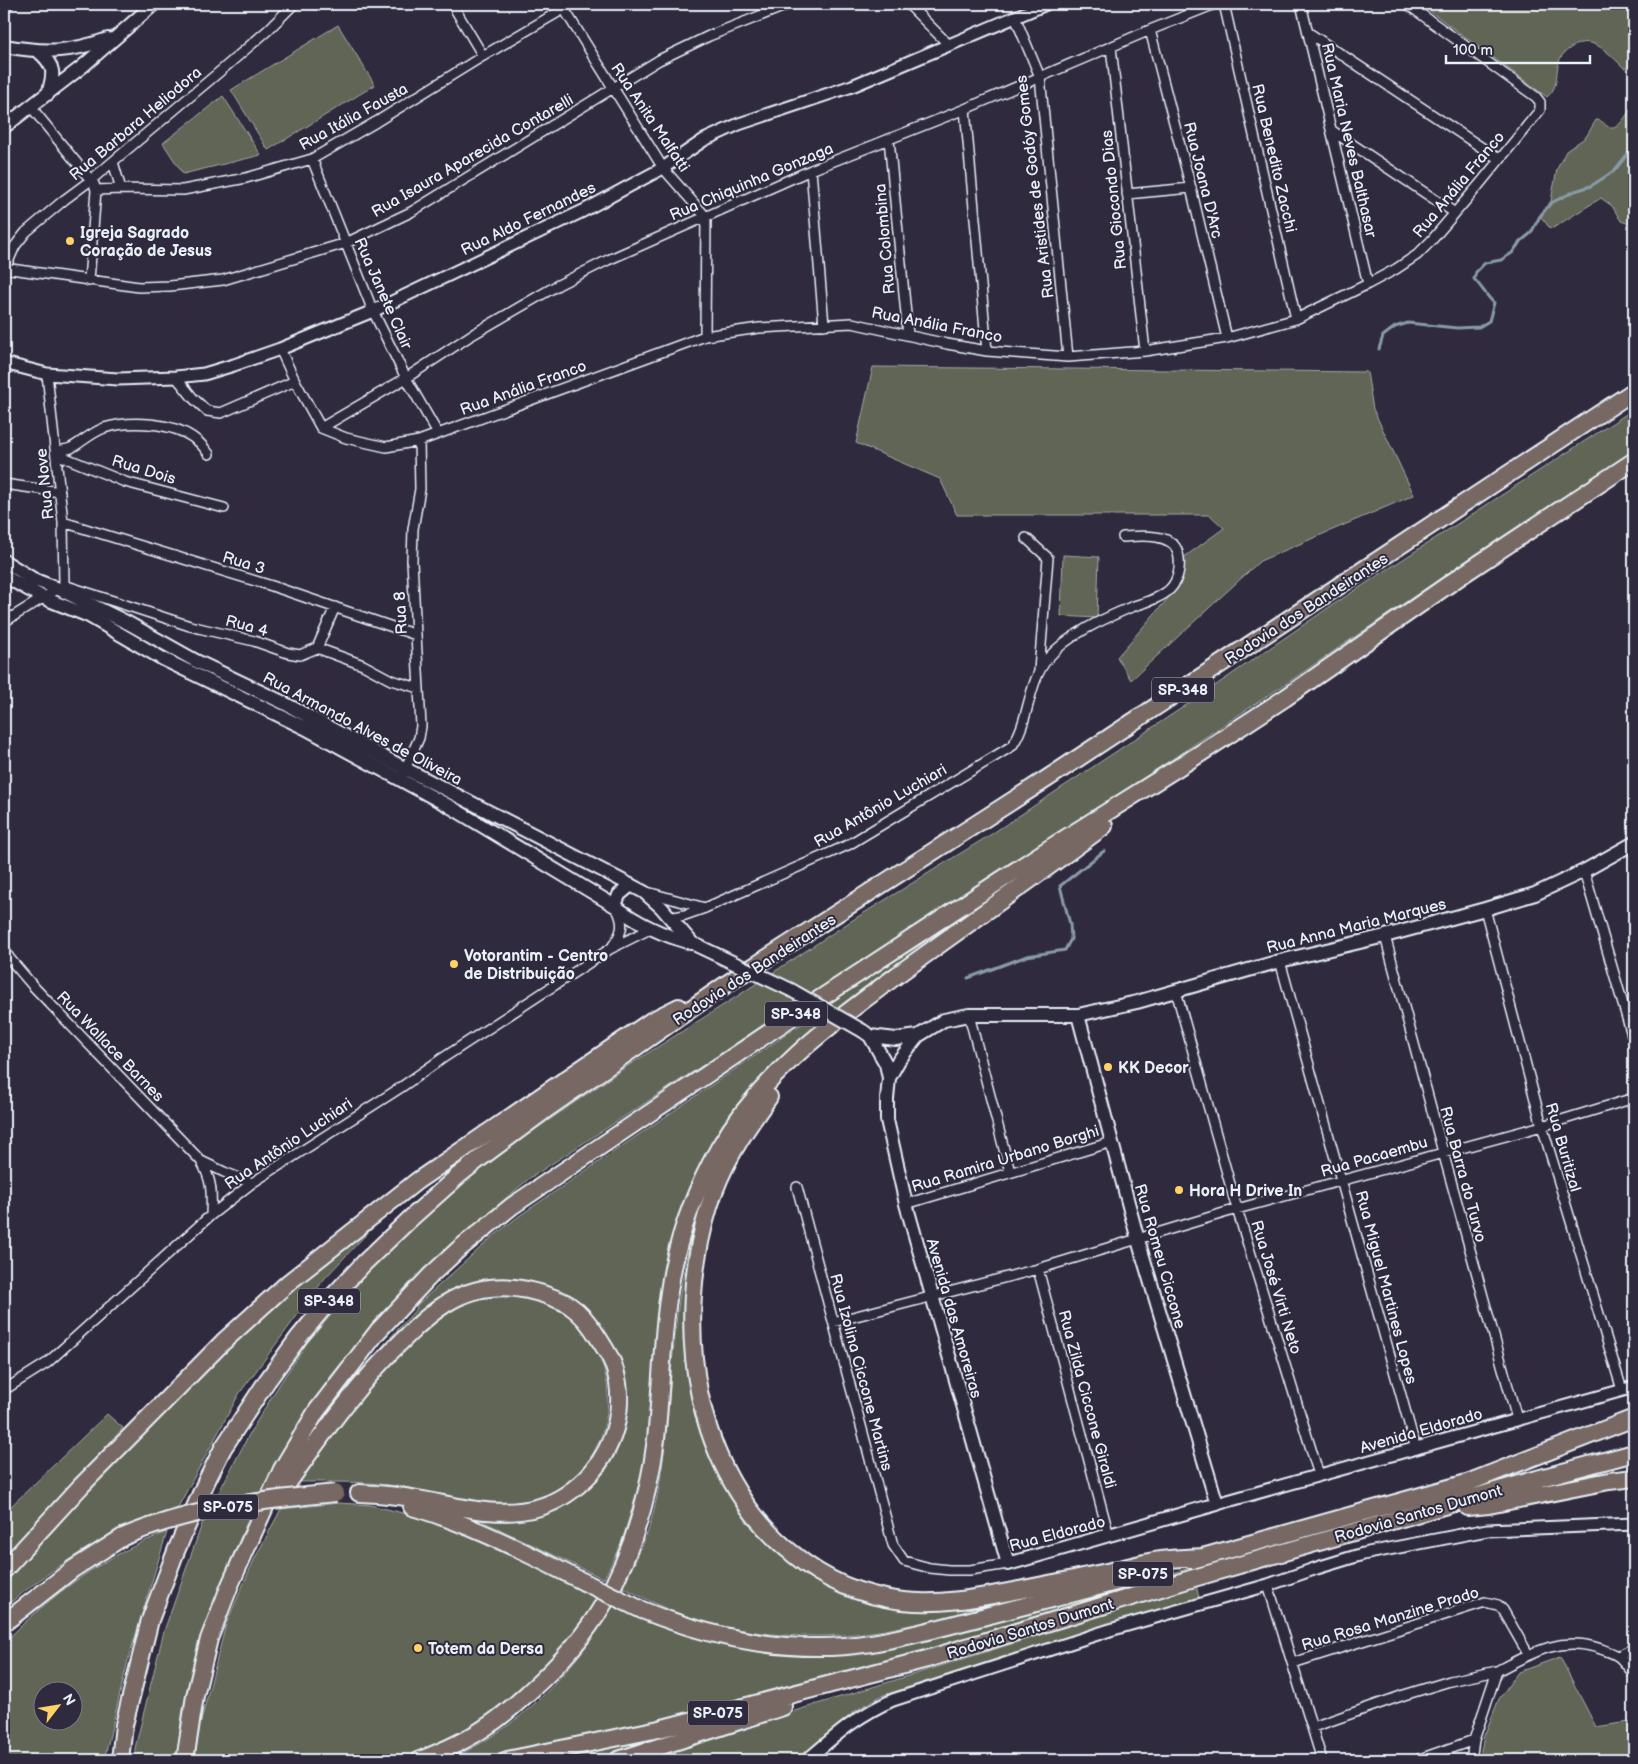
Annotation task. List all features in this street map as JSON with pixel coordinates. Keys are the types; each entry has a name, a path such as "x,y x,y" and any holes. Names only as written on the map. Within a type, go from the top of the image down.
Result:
{"highway":[{"name":"Rodovia dos Bandeirantes","path":"120,1760 124,1725 150,1620 180,1542 223,1448 267,1381 299,1337 364,1263 411,1218 459,1175 544,1111 728,983 1040,784 1634,391"},
{"name":"SP-348","path":"185,1760 195,1696 209,1639 282,1469 316,1412 384,1324 432,1274 484,1227 565,1169 789,1019 1053,846 1285,698 1465,573 1634,461"},
{"path":"420,1760 455,1746 488,1727 513,1706 546,1677 604,1604 630,1545 640,1517 648,1483 655,1442 667,1305 673,1266 693,1200 721,1145 760,1091 783,1066 850,1011 1201,753"},
{"path":"4,1570 81,1486 223,1342 289,1282 417,1181 595,1059 651,1021 728,983"},
{"path":"850,1011 791,1070 749,1125 719,1179 701,1236 695,1270 692,1322 697,1381 704,1412 722,1465 736,1491 764,1528 805,1564 828,1578 854,1590 902,1601 928,1602 982,1597 1160,1560 1203,1557"},
{"path":"253,1535 326,1428 358,1388 418,1325 450,1301 483,1289 511,1287 528,1289 569,1304 595,1332 613,1365 618,1389 618,1415 609,1448 597,1466 570,1493 540,1507 513,1512 485,1512 394,1495 359,1493"},
{"name":"Rodovia Santos Dumont","path":"359,1493 435,1514 471,1528 673,1623 724,1636 794,1646 844,1646 901,1638 932,1631 1096,1588 1468,1483 1634,1418"},
{"name":"Rodovia Santos Dumont","path":"507,1760 660,1729 927,1659 1194,1578 1544,1477 1634,1453"},
{"path":"1438,1508 1475,1507 1609,1481 1634,1478"},
{"name":"SP-075","path":"32,1600 73,1569 123,1537 170,1520 202,1511 280,1498 359,1493"},
{"path":"4,1622 32,1600"},
{"path":"4,1629 32,1600"},
{"path":"618,1760 741,1720 873,1681 927,1659"}],"main road":[{"path":"4,127 83,66 154,4"},
{"path":"4,46 56,52 85,47 115,37"},
{"path":"38,51 52,67 48,94"},
{"name":"Rua Armando Alves de Oliveira","path":"4,561 35,580 62,587 196,661 282,702 403,774 650,929 694,944 791,990 867,1034"},
{"name":"Rua Armando Alves de Oliveira","path":"4,576 44,598 89,616 163,659 631,885 644,892 661,907 694,944"},
{"name":"Rua Anna Maria Marques","path":"1078,1015 1176,992 1280,961 1385,936 1535,894 1584,871 1634,843"},
{"path":"615,906 619,895 631,885"},
{"path":"650,929 669,918"},
{"name":"Avenida das Amoreiras","path":"889,1078 899,1060 918,1036 944,1020 969,1015 1078,1015"},
{"name":"Rua Romeu Ciccone","path":"1078,1015 1138,1240 1217,1504"},
{"name":"Avenida das Amoreiras","path":"867,1034 896,1039 918,1036"},
{"name":"Avenida das Amoreiras","path":"867,1034 883,1056 889,1078 887,1120 906,1204 1008,1564"},
{"name":"Rua Eldorado","path":"1008,1564 1217,1504"}],"street":[{"path":"4,8 9,4"},
{"name":"Rua Barbara Heliodora","path":"4,270 15,246 26,232 113,162 268,30 294,4"},
{"path":"452,4 482,56"},
{"name":"Rua Isaura Aparecida Contarelli","path":"4,270 139,287 194,284 223,280 346,243 411,212 660,60 709,36 790,4"},
{"path":"908,4 949,45"},
{"name":"Rua Aldo Fernandes","path":"4,363 47,374 118,379 176,377 204,374 280,349 373,311 591,207 663,168 704,140 739,124 852,86 1046,4"},
{"name":"Rua Chiquinha Gonzaga","path":"321,428 406,378 470,336 558,285 632,249 811,170 965,109 1111,46 1215,4"},
{"name":"Rua Benedito Zacchi","path":"1224,4 1296,318"},
{"name":"Rua Maria Neves Balthasar","path":"1301,4 1368,284"},
{"name":"Rua Anália Franco","path":"321,428 346,438 386,447 419,441 705,336 759,328 852,323 987,351 1068,357 1145,351 1227,338 1296,318 1368,284 1417,255 1478,186 1538,113 1541,106 1536,97 1407,4"},
{"name":"Rua Itália Fausta","path":"96,190 184,190 246,178 312,159 376,122 566,5"},
{"name":"Rua Anita Malfatti","path":"566,5 613,89 663,168 706,217"},
{"name":"Rua Aristides de Godóy Gomes","path":"1015,17 1040,77 1068,357"},
{"name":"Rua Joana D'Arc","path":"1150,30 1227,338"},
{"path":"1309,33 1499,159"},
{"name":"Rua Giocondo Dias","path":"1111,46 1145,351"},
{"path":"31,107 91,180 96,190 89,281"},
{"path":"965,109 987,351"},
{"path":"1331,130 1455,213"},
{"name":"Rua Colombina","path":"889,139 908,335"},
{"name":"Rua Janete Clair","path":"312,159 373,311 406,378 438,434"},
{"path":"113,162 121,189"},
{"path":"811,170 824,325"},
{"path":"1127,194 1191,188"},
{"path":"705,336 706,217"},
{"path":"280,349 321,428"},
{"name":"Rua Nove","path":"47,374 63,522 62,587"},
{"path":"176,377 192,398 207,410 221,413 295,381"},
{"path":"56,453 70,448 104,428 117,425 146,424 172,428 185,434 196,440 209,454"},
{"name":"Rua 8","path":"403,774 419,738 421,712 412,546 420,489 419,441"},
{"name":"Rua Dois","path":"56,453 125,482 224,508"},
{"path":"4,484 60,492"},
{"name":"Rua 3","path":"63,522 272,586 416,635"},
{"path":"1039,671 1061,646 1075,636 1117,613 1158,597 1173,585 1178,576 1178,552 1170,542 1151,536 1124,537"},
{"path":"1026,538 1048,558 1039,671"},
{"path":"4,622 62,587"},
{"name":"Rua 4","path":"62,587 190,626 254,641 288,653 300,655 317,648"},
{"path":"335,608 317,648 363,665 391,680 419,688"},
{"name":"Rua Antônio Luchiari","path":"669,918 705,908 848,845 1012,746 1018,736 1039,671"},
{"path":"1584,871 1634,1042"},
{"path":"644,892 705,908"},
{"name":"Rua Antônio Luchiari","path":"610,949 620,936 622,919 615,906"},
{"name":"Rua Buritizal","path":"1485,909 1542,1126 1622,1390"},
{"name":"Rua Antônio Luchiari","path":"4,1390 46,1363 212,1214 252,1183 610,949 650,929"},
{"name":"Rua Barra do Turvo","path":"1385,936 1442,1152 1517,1419"},
{"name":"Rua Wallace Barnes","path":"4,949 33,986 201,1161 208,1173 212,1188 212,1214"},
{"name":"Rua Miguel Martines Lopes","path":"1280,961 1416,1449"},
{"name":"Rua José Virti Neto","path":"1176,992 1238,1209 1319,1475"},
{"path":"969,1015 1010,1172"},
{"name":"Rua Pacaembu","path":"833,1322 932,1298 1038,1269 1238,1209 1542,1126 1634,1098"},
{"name":"Rua Ramira Urbano Borghi","path":"906,1204 1112,1142"},
{"name":"Rua Wallace Barnes","path":"201,1161 252,1183"},
{"name":"Rua Izolina Ciccone Martins","path":"797,1187 887,1529 892,1545 904,1561"},
{"name":"Rua Zilda Ciccone Giraldi","path":"1038,1269 1109,1536"},
{"name":"Avenida Eldorado","path":"1217,1504 1634,1387"},
{"path":"807,1760 859,1717 893,1700 1110,1630 1268,1585 1363,1554 1465,1534 1505,1529 1634,1524"},
{"name":"Rua Eldorado","path":"904,1561 916,1565 949,1570 970,1570 1008,1564"},
{"path":"1268,1585 1322,1760"},
{"name":"Rua Rosa Manzine Prado","path":"1293,1663 1485,1602 1498,1605 1503,1610 1528,1654"},
{"path":"1313,1727 1404,1694 1450,1680 1497,1671 1528,1654 1554,1645 1565,1644 1593,1647 1618,1656 1634,1674"},
{"path":"1618,1656 1634,1648"},
{"path":"1471,1760 1474,1740 1497,1671"},
{"path":"1417,1760 1474,1740"}],"green space":[{"path":"1420,4 1634,4 1634,63 1629,68 1624,68 1601,47 1594,44 1580,43 1572,47 1561,57 1555,85 1547,97"},
{"path":"338,25 375,85 268,150 231,90"},
{"path":"223,96 261,155 183,174 163,143"},
{"path":"1634,104 1634,226 1621,221 1612,206 1601,198 1553,228 1549,227 1541,217 1551,201 1557,169 1566,151 1586,137 1596,120 1614,128 1624,119"},
{"path":"873,367 1367,372 1373,409 1414,495 1260,561 1131,680 1117,657 1175,590 1183,558 1224,528 1210,515 957,515 940,479 856,443"},
{"path":"1634,409 1634,452 1460,565 1290,681 844,976 757,1030 530,1178 443,1251 379,1318 330,1377 288,1442 266,1482 220,1586 194,1661 183,1708 176,1760 134,1760 135,1748 164,1631 202,1524 251,1431 307,1343 373,1266 414,1225 455,1189 529,1134 626,1067 851,921 990,835 1206,692 1328,608"},
{"path":"1063,555 1099,557 1097,618 1061,616"},
{"path":"966,917 842,1009 702,1163 678,1215 671,1243 659,1326 645,1458 637,1492 622,1541 604,1579 472,1516 506,1521 528,1518 552,1510 575,1498 595,1483 602,1475 617,1450 625,1423 627,1396 623,1369 613,1344 598,1321 577,1303 552,1289 535,1283 499,1278 474,1283 461,1290 383,1349 381,1348 417,1308 416,1306 491,1238 519,1216 809,1019 833,1001 835,996"},
{"path":"711,1179 688,1296 722,1475 838,1587 978,1603 977,1608 916,1624 869,1632 841,1635 786,1635 731,1628 704,1621 671,1610 622,1587 637,1558 649,1528 658,1491 683,1275 694,1226"},
{"path":"375,1225 325,1278 239,1394 177,1509 136,1523 108,1536 46,1575 4,1608 4,1579 77,1500 215,1360 279,1299"},
{"path":"506,1294 536,1300 563,1312 586,1333 600,1358 607,1386 607,1415 599,1442 584,1466 562,1486 534,1499 500,1503 465,1500 384,1484 295,1482 346,1413 422,1329 451,1309 467,1302"},
{"path":"107,1414 123,1428 4,1558 4,1513"},
{"path":"339,1503 370,1505 440,1523 550,1571 598,1598 557,1655 514,1697 466,1732 401,1760 194,1760 201,1721 226,1624 254,1560 281,1509"},
{"path":"167,1532 128,1660 104,1760 4,1760 4,1643 59,1593 122,1552"},
{"path":"1190,1568 1191,1571 915,1654 670,1719 480,1760 447,1760 473,1748 497,1733 542,1696 581,1653 613,1606 641,1618 797,1653 1106,1591"},
{"path":"1196,1585 1199,1598 1056,1640 881,1696 855,1711 797,1760 636,1760 986,1652"},
{"path":"1560,1657 1596,1727 1634,1721 1634,1760 1479,1760 1484,1736 1499,1699 1518,1672"},
{"path":"685,1732 598,1760 549,1760"}],"waterway":[{"path":"1379,349 1383,336 1395,327 1408,323 1457,328 1479,327 1489,321 1494,303 1474,279 1476,272 1485,263 1501,260 1512,253 1520,242 1531,233 1540,216 1551,203 1575,191 1591,186 1614,171 1630,151 1634,128"},
{"path":"968,978 1027,956 1065,950 1071,939 1070,924 1060,886 1104,851"}],"place":[{"name":"Igreja Sagrado Coração de Jesus","path":"70,241"},
{"name":"Votorantim - Centro de Distribuição","path":"454,964"},
{"name":"KK Decor","path":"1108,1067"},
{"name":"Hora H Drive In","path":"1179,1190"},
{"name":"Totem da Dersa","path":"418,1648"}]}
